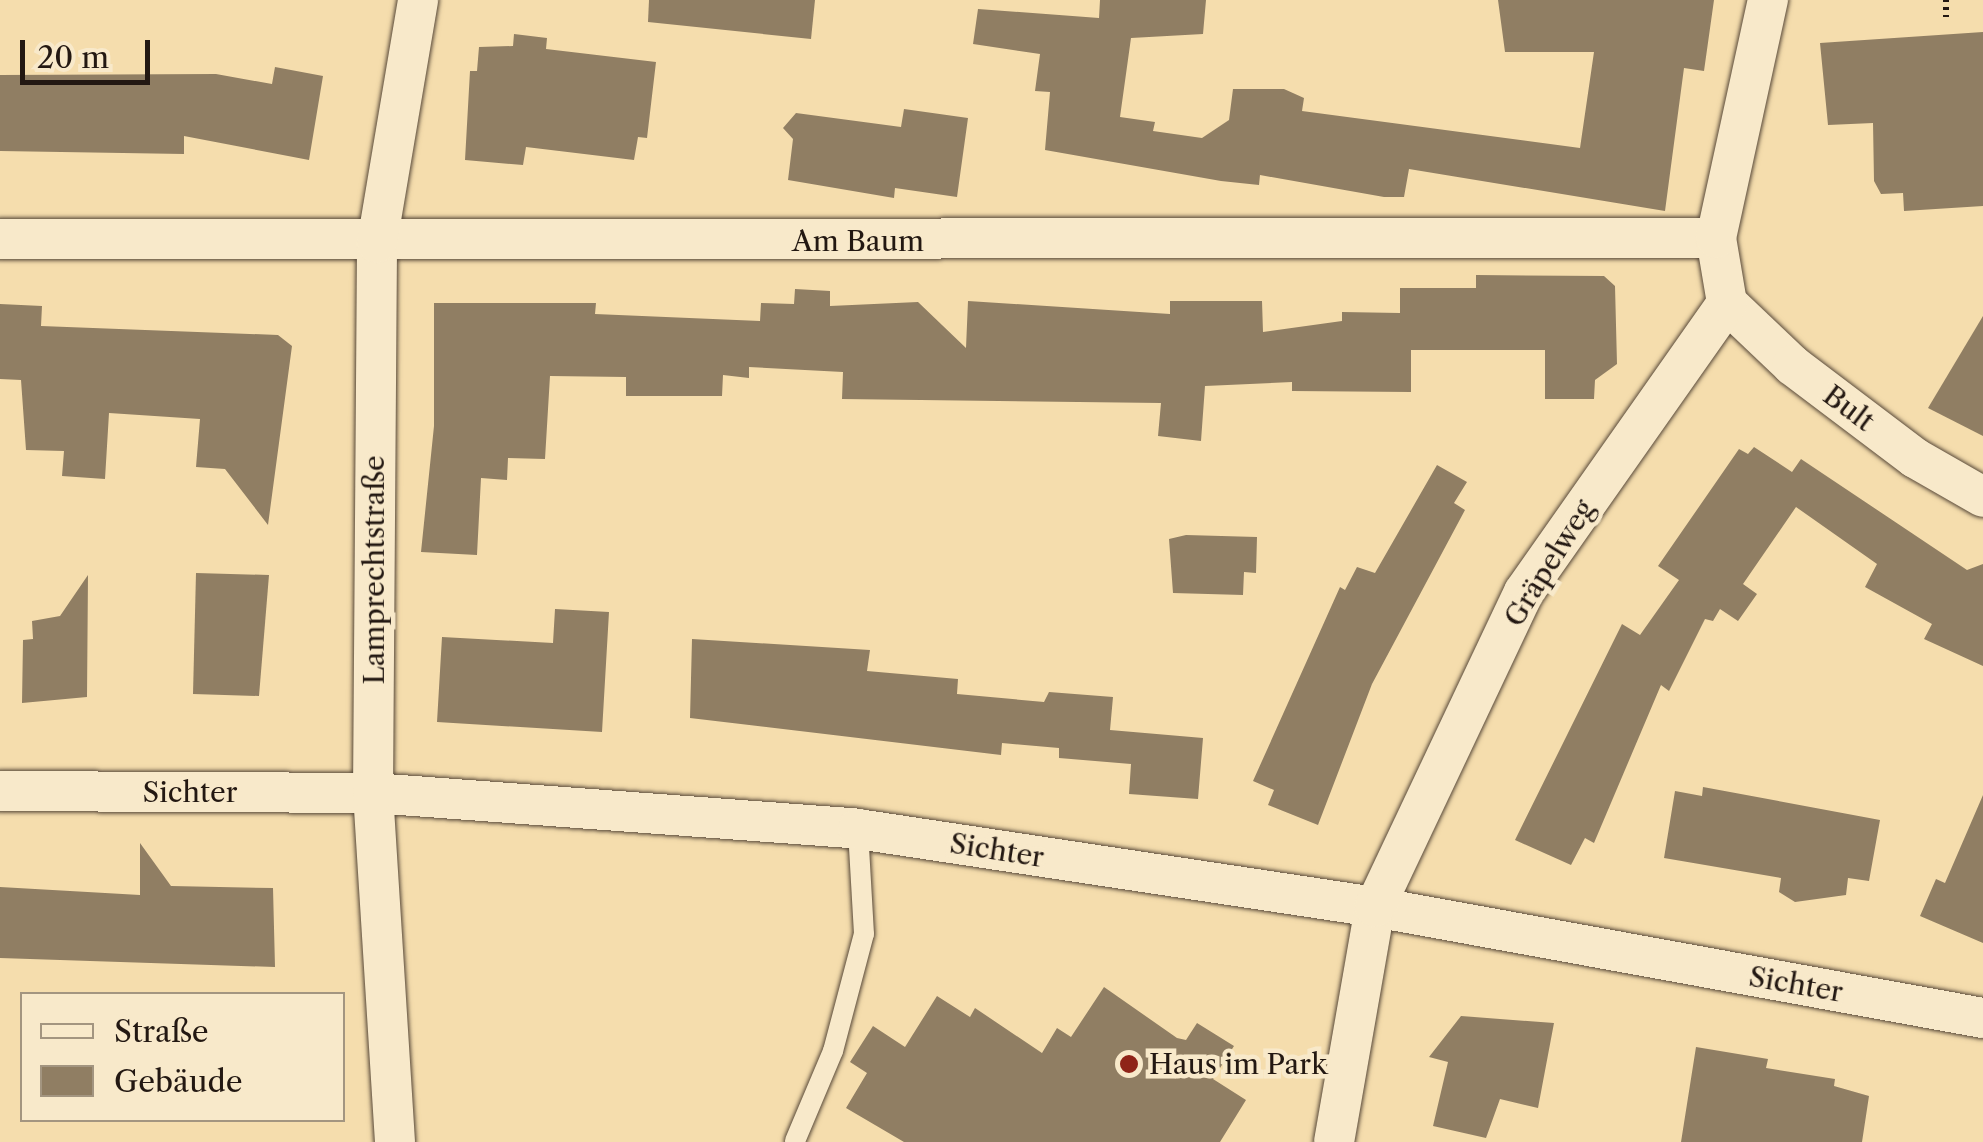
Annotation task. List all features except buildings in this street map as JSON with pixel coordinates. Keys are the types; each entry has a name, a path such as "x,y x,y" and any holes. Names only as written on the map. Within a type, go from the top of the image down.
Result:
{"street":[{"name":"Lamprechtstraße","path":"395,1142 373,793 377,243 418,0"},
{"path":"1727,303 1716,238 1768,0"},
{"name":"Am Baum","path":"0,239 377,243 1716,238"},
{"name":"Bult","path":"1727,303 1792,366 1915,458 1983,498"},
{"name":"Gräpelweg","path":"1334,1142 1375,907 1524,592 1727,303"},
{"name":"Sichter","path":"0,791 373,793 858,829 1375,907 1983,1018"}],"lane":[{"path":"794,1141 833,1051 864,934 858,829"}],"path":[{"path":"1946,0 1946,21"}],"place":[{"name":"Haus im Park","path":"1129,1064"}]}
